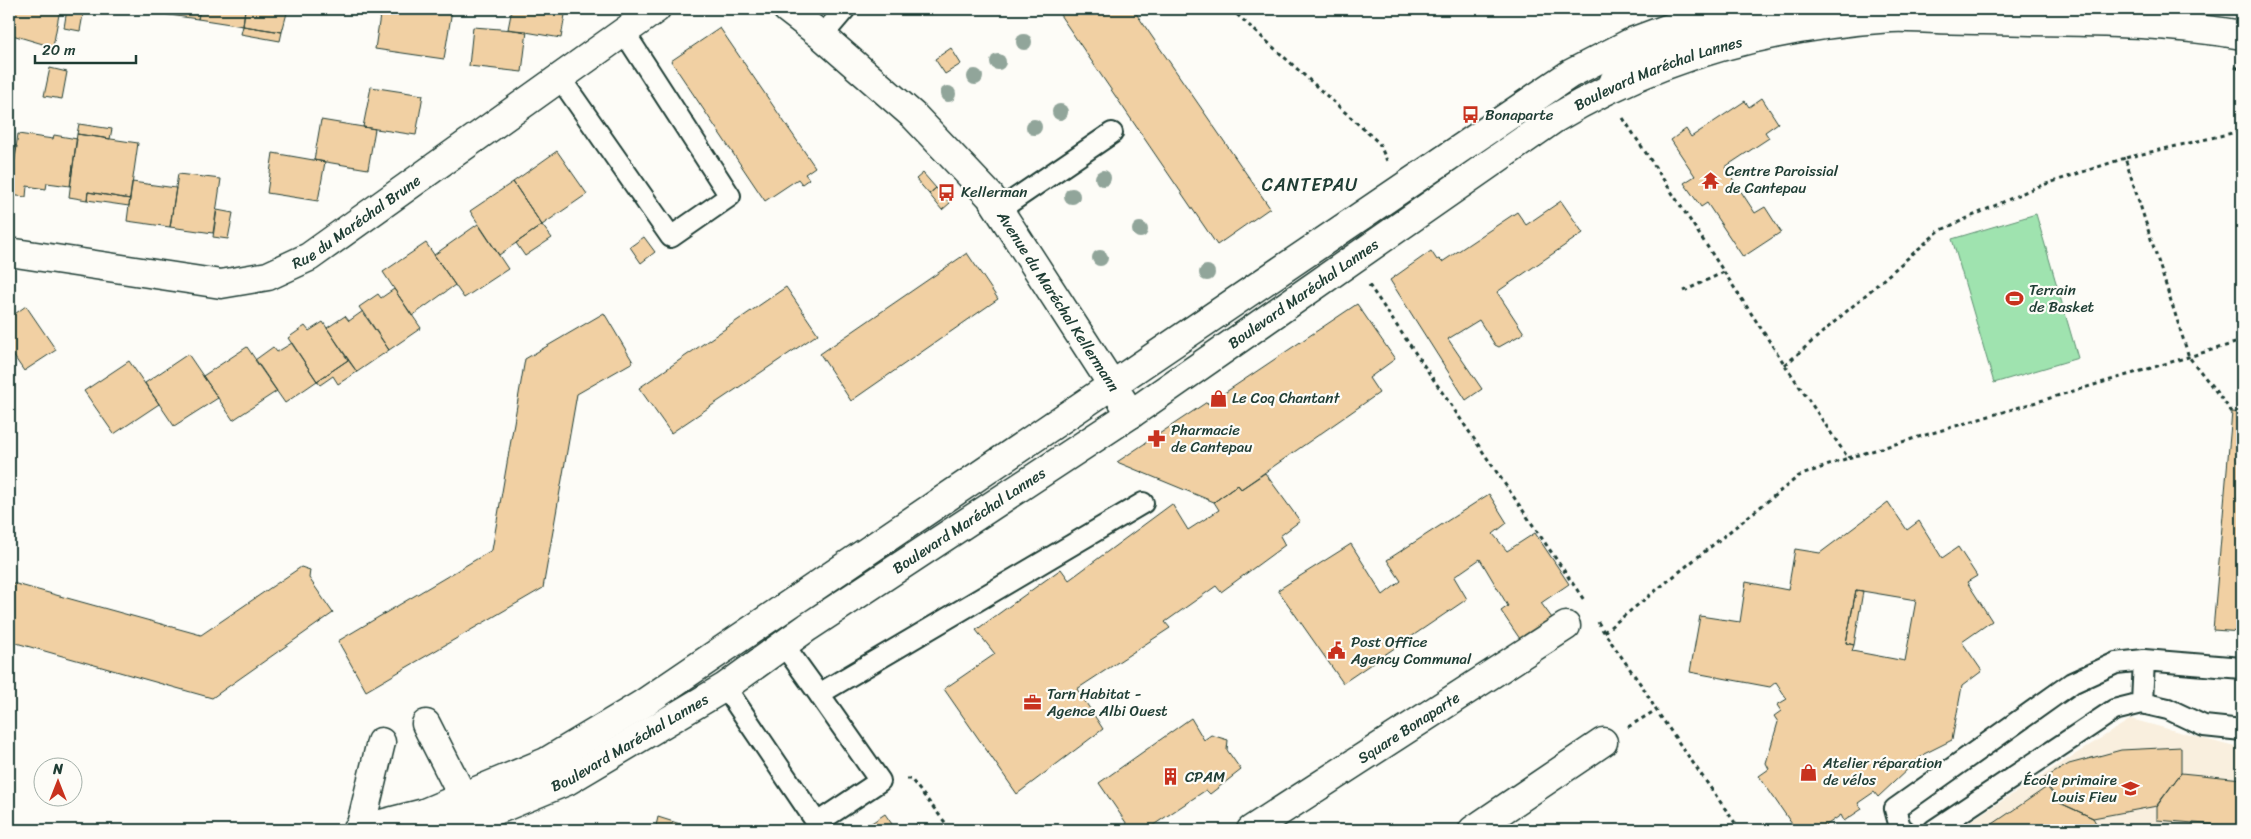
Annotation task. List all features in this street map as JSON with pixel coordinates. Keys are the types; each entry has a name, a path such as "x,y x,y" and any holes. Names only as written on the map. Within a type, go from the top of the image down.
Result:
{"main road":[{"name":"Rue du Maréchal Brune","path":"9,252 222,284 268,276 309,257 656,9"},
{"name":"Avenue du Maréchal Kellermann","path":"787,9 822,36 915,117 990,196 1111,386 1131,414"},
{"name":"Boulevard Maréchal Lannes","path":"358,830 424,813 546,762 641,705 1111,386 1398,188 1570,74 1634,41 1720,9"},
{"path":"1598,94 1660,47 1769,11 1820,11 1892,18"},
{"name":"Boulevard Maréchal Lannes","path":"448,830 567,781 724,687 783,644 1131,414 1554,119 1598,94 1666,64 1727,44 1784,32 1892,18 2123,23 2203,28 2242,35"},
{"name":"Square Bonaparte","path":"1251,830 1566,626"},
{"path":"426,724 463,797"},
{"path":"358,830 380,742"},
{"path":"1473,830 1603,742"}],"lane":[{"path":"822,36 844,9"},
{"path":"560,78 671,236 730,196 624,32"},
{"path":"999,210 1112,133"},
{"path":"820,694 1143,503"},
{"path":"724,687 818,823 880,781 783,644"},
{"path":"1904,830 1900,827 1895,809 2072,684 2116,663 2144,660 2242,668"},
{"path":"2142,703 2144,660"},
{"path":"1934,830 2114,710 2142,703 2168,709 2204,726 2242,730"}],"path":[{"path":"1231,9 1379,143 1398,188"},
{"path":"1598,94 1724,272 1848,458"},
{"path":"1785,365 1939,231 2034,188 2125,158 2242,132"},
{"path":"2125,158 2189,357 2232,412"},
{"path":"1684,291 1724,272"},
{"path":"1368,284 1586,603"},
{"path":"1604,632 1799,476 1848,458 2242,341"},
{"path":"1595,617 1644,688 1656,710 1740,830"},
{"path":"880,781 911,779 951,830"}],"shaded area":[{"name":"École primaire Louis Fieu","path":"2131,719 2242,749 2242,830 1956,830"}],"green space":[{"name":"Terrain de Basket","path":"2036,214 2078,358 1994,383 1952,239"}],"building":[{"path":"9,9 60,9 53,47 9,34"},
{"path":"67,9 84,9 80,31 64,28"},
{"path":"156,9 200,9 198,19 155,13"},
{"path":"200,9 245,9 243,26 198,19"},
{"path":"245,9 288,9 282,32 243,26"},
{"path":"381,9 452,10 444,59 375,49"},
{"path":"512,9 566,9 561,38 508,29"},
{"path":"1056,9 1133,9 1270,208 1217,245"},
{"path":"243,26 282,32 280,41 241,34"},
{"path":"473,27 527,31 522,72 469,66"},
{"path":"720,28 815,167 805,174 809,179 802,184 798,179 765,201 671,61"},
{"path":"951,48 961,64 945,74 935,59"},
{"path":"50,68 67,72 62,99 44,96"},
{"path":"371,87 423,95 416,135 363,127"},
{"name":"Centre Paroissial de Cantepau","path":"1762,98 1778,123 1765,132 1769,138 1725,167 1755,213 1765,207 1781,232 1743,257 1707,203 1701,207 1684,183 1695,176 1671,140 1686,129 1691,137 1745,101 1749,107"},
{"path":"321,120 375,129 368,169 314,160"},
{"path":"79,124 112,129 110,139 77,134"},
{"path":"18,134 53,139 54,135 77,139 70,186 47,183 46,189 27,186 26,197 9,195"},
{"path":"77,134 138,143 130,199 88,192 87,200 69,197"},
{"path":"9,144 17,146 10,189 9,189"},
{"path":"557,151 587,194 542,225 513,182"},
{"path":"273,153 325,162 318,201 267,193"},
{"path":"923,173 936,188 929,194 916,179"},
{"path":"178,174 221,179 213,233 170,227"},
{"path":"132,182 176,188 170,227 127,221"},
{"path":"513,182 542,225 499,255 470,211"},
{"path":"936,188 950,203 942,210 929,194"},
{"path":"88,192 130,199 129,206 87,200"},
{"path":"1561,201 1583,233 1497,292 1524,333 1499,347 1495,345 1479,320 1448,339 1482,389 1466,400 1390,280 1431,251 1437,260 1439,259 1442,262 1517,212 1526,225"},
{"path":"217,210 233,213 228,239 213,237"},
{"path":"478,224 508,269 464,298 434,255"},
{"path":"542,225 552,238 525,256 516,243"},
{"path":"644,237 655,252 641,263 630,247"},
{"path":"426,243 455,285 412,316 383,272"},
{"path":"967,253 998,299 851,401 820,354"},
{"path":"786,287 818,334 671,433 639,388"},
{"path":"394,289 421,328 389,350 359,307 378,294 381,298"},
{"path":"1357,304 1395,359 1369,378 1379,393 1241,489 1238,485 1214,502 1117,462 1207,402 1208,404"},
{"path":"26,306 56,350 24,371 9,349 9,318"},
{"path":"363,311 389,350 357,372 327,328 345,316 349,321"},
{"path":"604,313 633,362 577,394 543,588 366,691 338,641 492,550 525,359"},
{"path":"323,322 348,360 317,381 288,338 305,326 309,331"},
{"path":"292,343 317,381 285,403 255,360 273,347 277,352"},
{"path":"247,347 277,391 233,420 203,376"},
{"path":"188,354 218,398 174,426 145,383"},
{"path":"348,360 357,372 338,384 333,376 320,385 317,381"},
{"path":"129,361 159,404 114,434 84,391"},
{"path":"2232,412 2242,413 2242,632 2213,630"},
{"path":"1265,473 1300,521 1280,536 1285,545 1221,592 1216,586 1165,622 1170,628 1077,689 1103,729 1017,794 944,689 995,654 976,630 1061,569 1069,580 1172,504 1188,530 1219,510 1214,502 1238,485 1241,489"},
{"path":"1489,494 1507,523 1493,534 1507,551 1535,533 1569,584 1541,603 1552,618 1520,639 1501,611 1508,606 1480,559 1454,577 1467,599 1343,683 1278,590 1351,544 1383,595 1401,581 1387,560"},
{"path":"1888,502 1907,530 1919,521 1942,558 1958,547 1977,576 1967,582 1992,621 1962,642 1982,671 1962,686 1952,740 1924,754 1878,797 1874,792 1858,803 1862,809 1844,821 1841,815 1825,826 1827,830 1796,830 1759,776 1769,769 1766,763 1778,722 1774,716 1781,711 1777,705 1787,699 1776,682 1770,687 1690,672 1700,616 1740,622 1746,582 1788,590 1795,549 1820,553","holes":["1856,590 1916,600 1905,661 1852,651 1854,645 1846,643"]},
{"path":"301,567 310,570 309,578 333,613 212,698 9,641 9,582 201,635"},
{"path":"1856,590 1863,591 1854,645 1846,643"},
{"name":"CPAM","path":"1191,718 1204,740 1211,735 1228,740 1227,750 1241,770 1210,794 1206,790 1146,830 1131,830 1099,783"},
{"path":"2181,747 2181,773 2157,806 2093,818 2060,803 2043,779 2069,764 2121,750"},
{"path":"2181,773 2242,779 2242,827 2157,820 2157,805"},
{"path":"2047,787 2060,803 2093,818 2100,830 1984,830"},
{"path":"885,814 896,830 861,830"},
{"path":"658,817 699,830 655,830"}],"place":[{"name":"Bonaparte","path":"1471,115"},
{"name":"Centre Paroissial de Cantepau","path":"1711,180"},
{"name":"Kellerman","path":"947,192"},
{"name":"Terrain de Basket","path":"2015,299"},
{"name":"Le Coq Chantant","path":"1218,398"},
{"name":"Pharmacie de Cantepau","path":"1157,439"},
{"name":"Post Office Agency Communal","path":"1337,651"},
{"name":"Tarn Habitat - Agence Albi Ouest","path":"1033,703"},
{"name":"Atelier réparation de vélos","path":"1809,772"},
{"name":"CPAM","path":"1171,777"},
{"name":"École primaire Louis Fieu","path":"2131,789"}],"district":[{"name":"CANTEPAU","path":"1310,185"}]}
